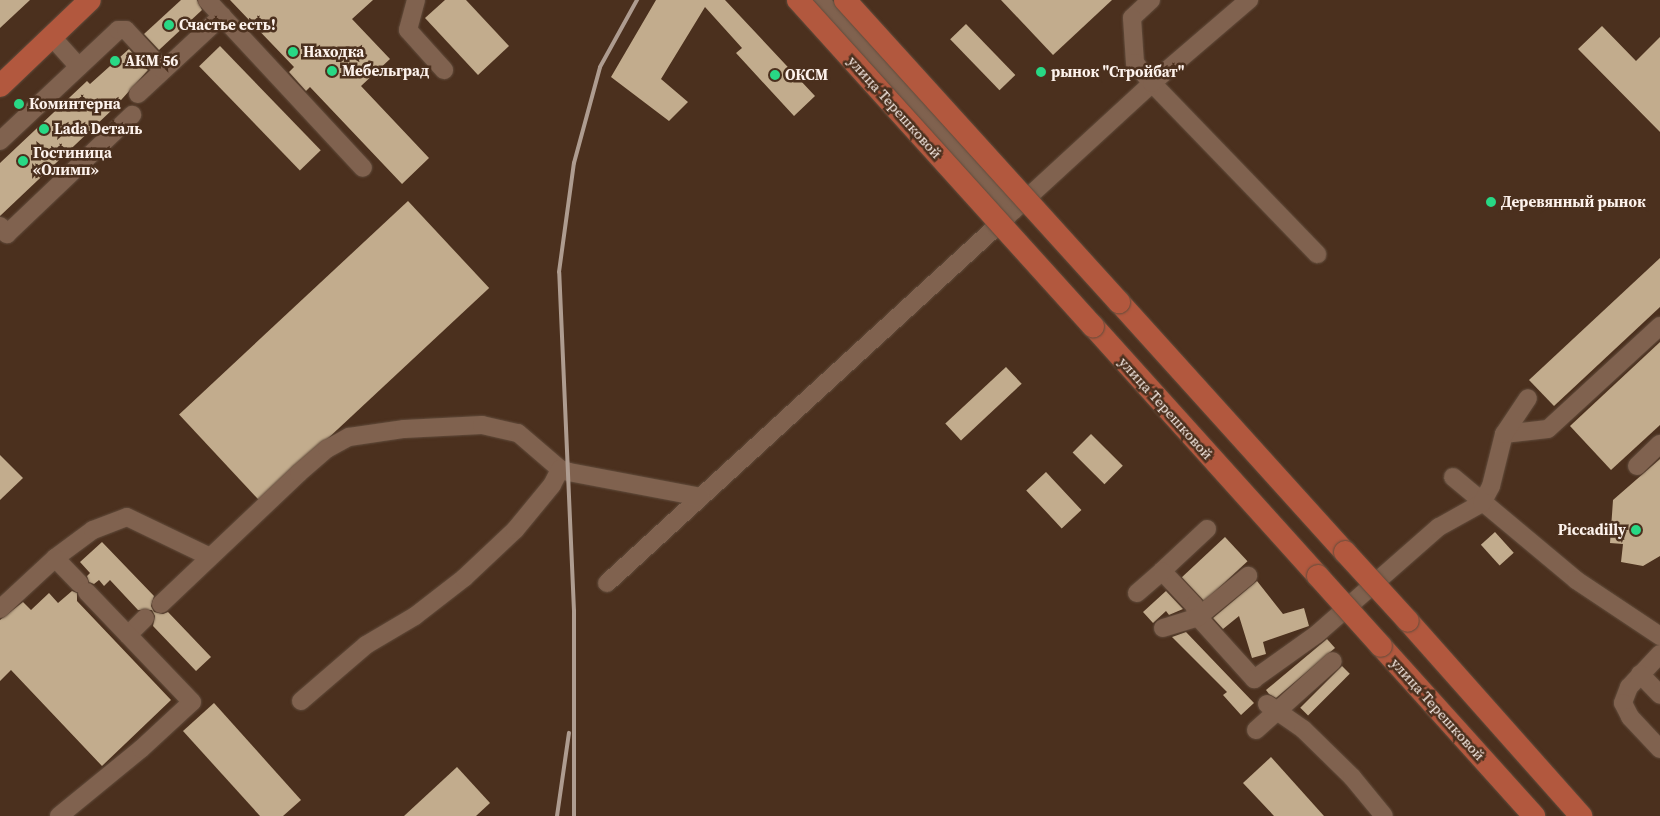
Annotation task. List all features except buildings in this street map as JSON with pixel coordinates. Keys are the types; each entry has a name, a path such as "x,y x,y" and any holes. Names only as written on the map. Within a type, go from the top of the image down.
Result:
{"main road":[{"path":"0,86 90,0"},
{"name":"улица Терешковой","path":"798,0 1534,816"},
{"path":"840,8 1119,302 1408,621 1581,816"}],"street":[{"path":"207,0 363,168"},
{"path":"416,0 408,30 444,70"},
{"path":"820,0 840,8 1013,211"},
{"path":"840,8 854,0"},
{"path":"1151,0 1132,18 1135,63 1317,254"},
{"path":"607,584 1152,83 1249,0"},
{"path":"138,94 222,16"},
{"path":"0,141 118,30 126,30 163,70"},
{"path":"52,38 79,67"},
{"path":"0,226 7,234 132,115"},
{"path":"1504,434 1548,429 1660,326"},
{"path":"1162,571 1194,605 1198,617 1254,679 1317,634 1439,528 1482,503 1492,486 1504,434 1528,398"},
{"path":"161,604 327,449 349,438 404,429 482,425 518,433 560,469 701,497"},
{"path":"1637,466 1660,444"},
{"path":"301,701 366,645 415,616 464,578 515,530 552,485 560,469"},
{"path":"1453,477 1576,580 1660,636"},
{"path":"0,609 55,558 92,530 127,517 210,557"},
{"path":"1138,593 1207,529"},
{"path":"55,558 192,702 141,749 59,816"},
{"path":"1163,628 1198,617 1248,576"},
{"path":"128,635 146,618"},
{"path":"1659,747 1630,718 1623,703 1634,681 1660,654"},
{"path":"1256,730 1273,708 1333,661"},
{"path":"1634,681 1660,695"},
{"path":"1273,708 1303,729 1352,777 1384,816"}],"railway":[{"path":"574,816 574,611 559,272 574,163 600,67 637,0"},
{"path":"557,816 569,733"}],"place":[{"name":"Счастье есть!","path":"169,25"},
{"name":"Находка","path":"293,52"},
{"name":"АКМ 56","path":"115,61"},
{"name":"Мебельград","path":"332,71"},
{"name":"рынок \"Стройбат\"","path":"1041,72"},
{"name":"ОКСМ","path":"775,75"},
{"name":"Коминтерна","path":"19,104"},
{"name":"Lada Dеталь","path":"44,129"},
{"name":"Гостиница «Олимп»","path":"23,161"},
{"name":"Деревянный рынок","path":"1491,202"},
{"name":"Piccadilly","path":"1636,530"}]}
